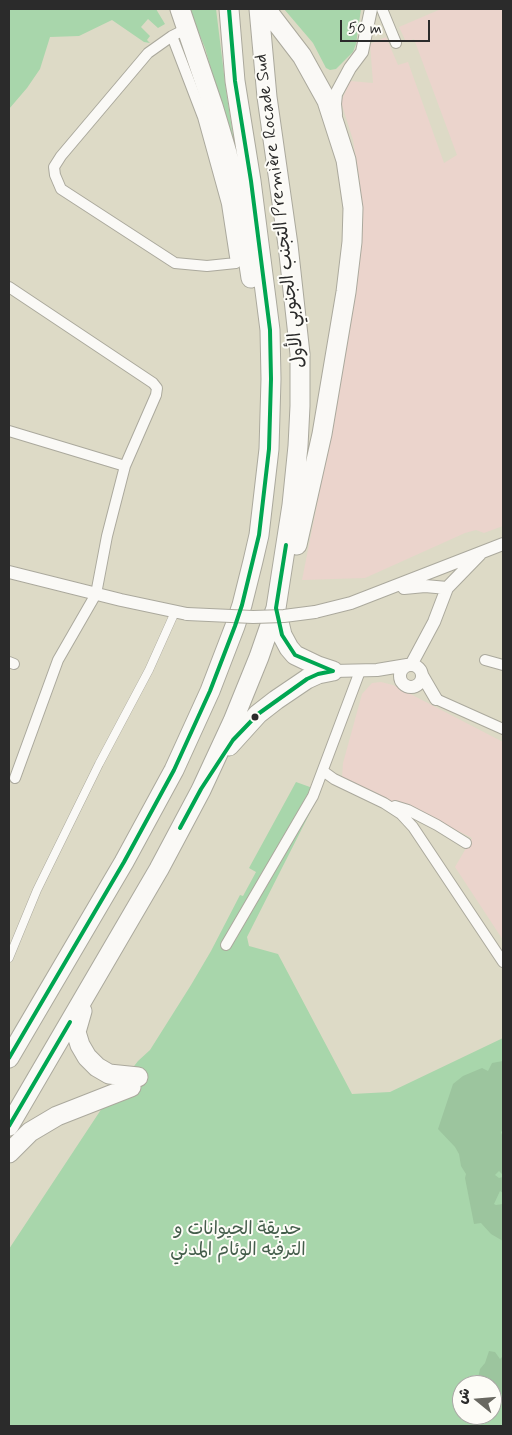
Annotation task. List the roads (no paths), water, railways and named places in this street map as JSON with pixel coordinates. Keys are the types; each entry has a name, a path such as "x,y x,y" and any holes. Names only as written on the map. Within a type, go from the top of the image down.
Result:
{"highway":[{"path":"169,9 177,34 189,44 214,106"},
{"path":"180,9 214,106 227,154 246,245 270,429"},
{"name":"التجنب الجنوبي الأول Première Rocade Sud","path":"9,1058 124,862 174,770 210,691 235,626 250,578 259,536 270,429 272,379 268,310 251,180 235,81 228,9"},
{"name":"التجنب الجنوبي الأول Première Rocade Sud","path":"9,1126 158,869 201,789 234,721 276,608 292,505 298,446 300,354 295,302 267,97 259,9"},
{"path":"266,9 302,56 327,101 341,141 350,179 353,208 352,242 346,292 322,434 304,518 276,608 282,635 288,648 295,655 333,671"},
{"path":"201,789 233,740 258,714 307,679 318,674 333,671"},
{"path":"9,1153 30,1132 57,1116 134,1082 109,1074 97,1067 80,1046 76,1032 79,1018 100,968"}],"street":[{"path":"341,141 335,104 336,94 350,68 362,52 371,9"},
{"path":"382,9 396,43"},
{"path":"177,34 203,117 227,204 236,263 206,266 174,263 61,189 55,175 54,167 60,156 148,53 177,34"},
{"path":"9,287 153,383 157,388 156,395 125,466 107,536 96,594 58,660 15,778"},
{"path":"9,431 125,466"},
{"path":"9,572 181,613 253,617 284,616 341,606 503,544"},
{"path":"377,670 401,681 406,686 415,672 447,588 482,552"},
{"path":"384,591 425,586 447,588"},
{"path":"9,958 37,890 99,764 181,613"},
{"path":"485,660 503,665"},
{"path":"333,671 377,670 415,672 436,699 503,727"},
{"path":"226,945 312,796 360,671"},
{"path":"323,771 334,779 384,803 401,814 413,827 503,962"},
{"path":"384,803 408,810 437,824 466,843"}],"park label":[{"name":"حديقة الحيوانات و الترفيه الوئام المدني","path":"238,1240"}]}
